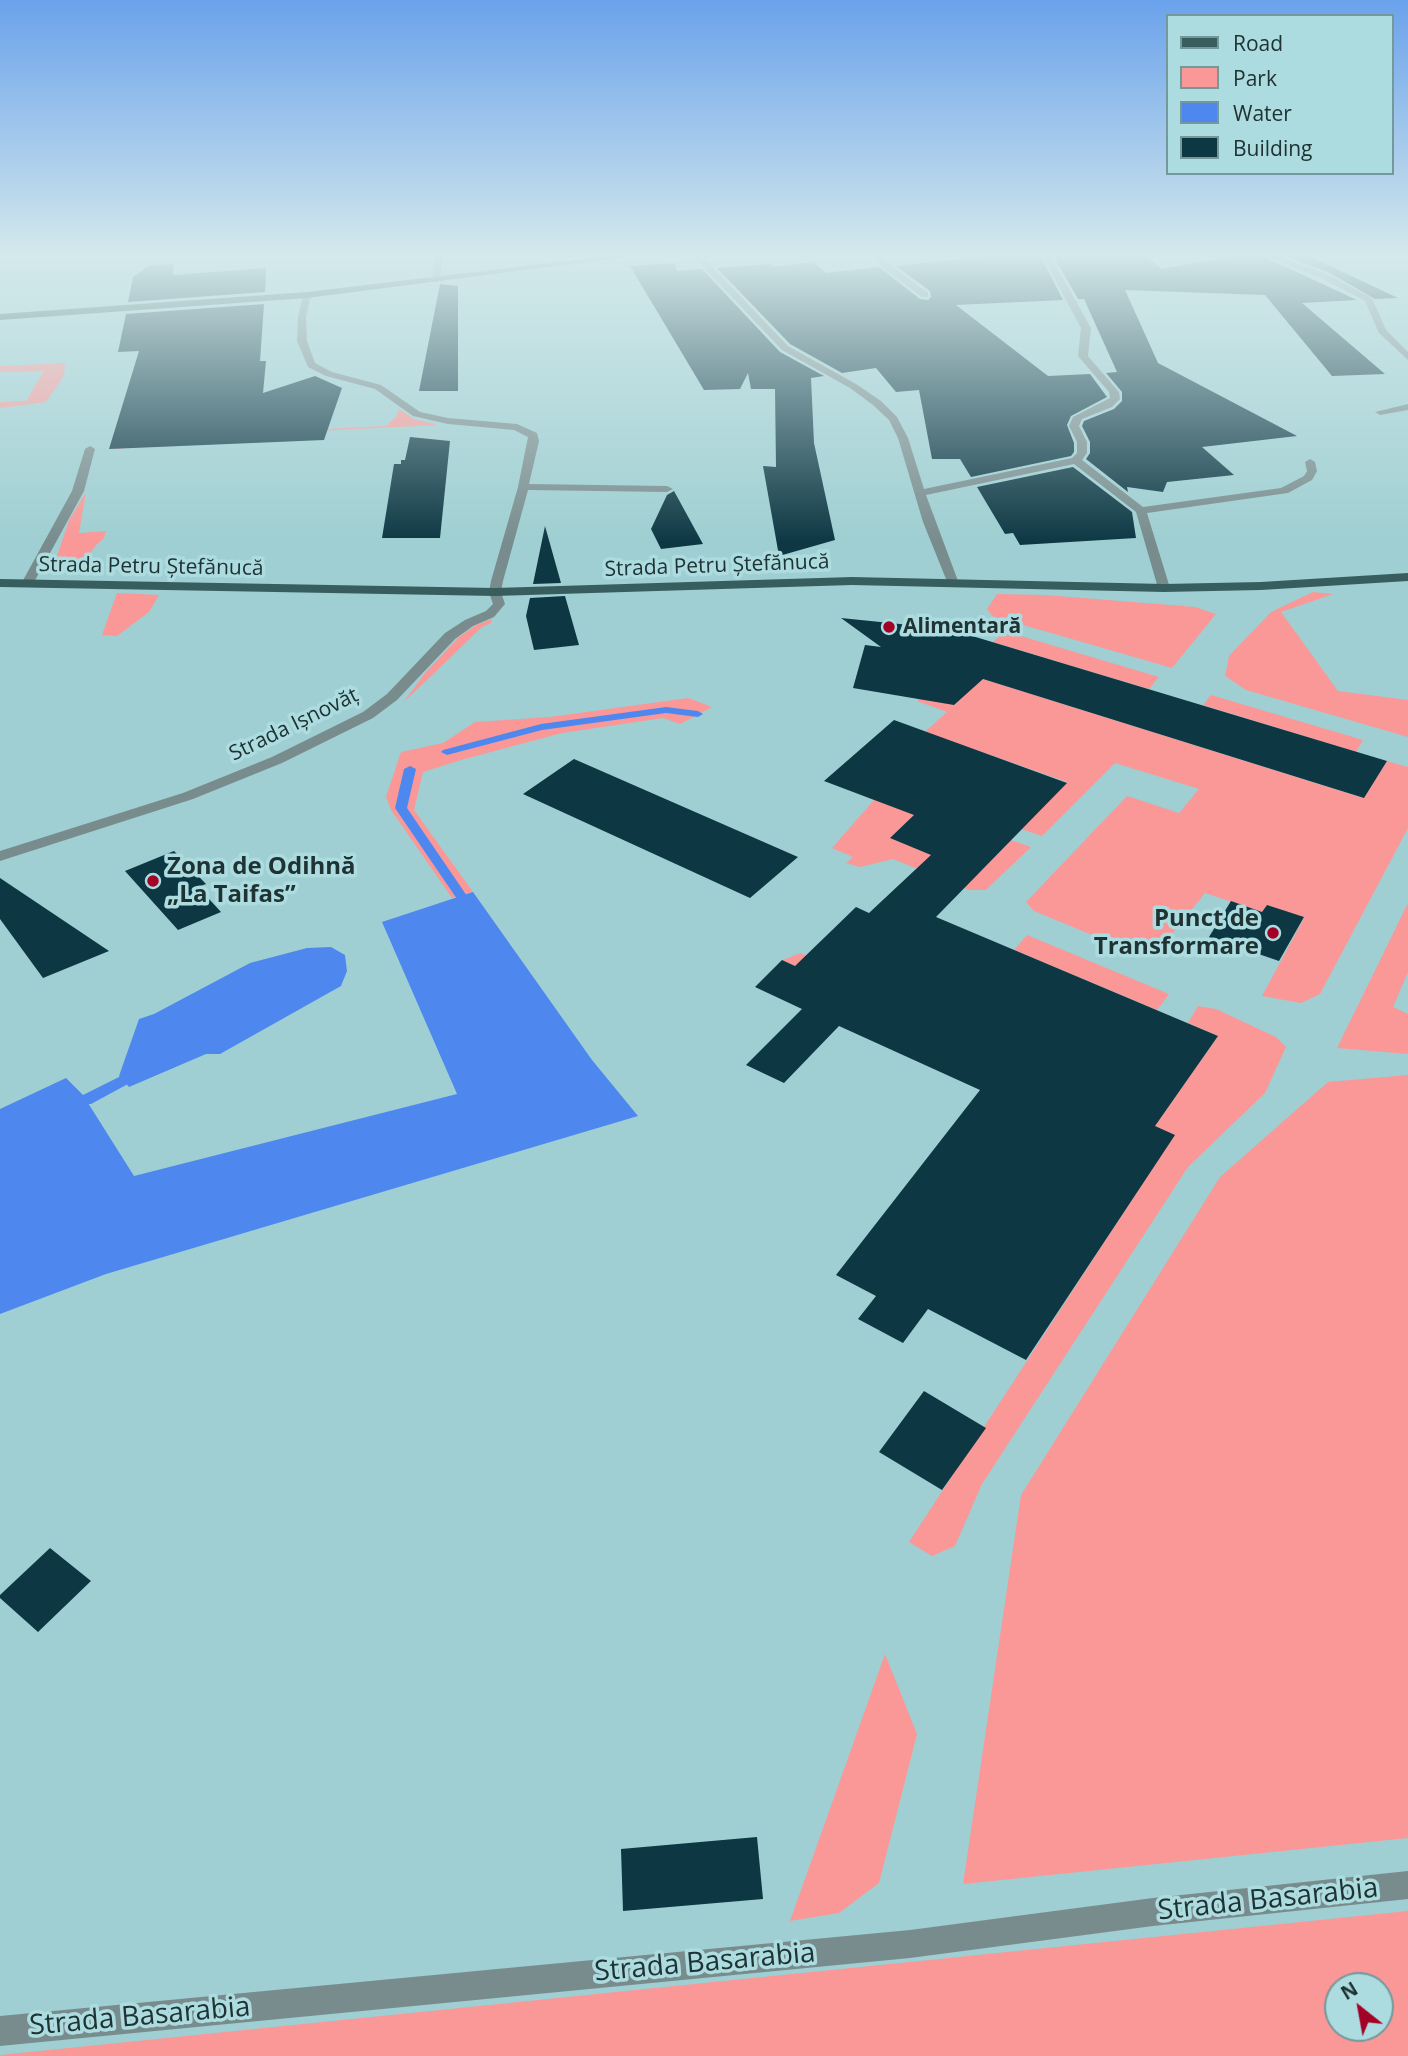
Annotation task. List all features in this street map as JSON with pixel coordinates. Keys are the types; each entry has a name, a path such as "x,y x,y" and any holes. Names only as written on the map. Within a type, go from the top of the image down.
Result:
{"main road":[{"name":"Strada Petru Ștefănucă","path":"0,583 495,592 852,581 953,581 1164,588 1408,578"}],"street":[{"name":"Strada Ișnovăț","path":"0,856 218,785 277,760 369,715 392,697 450,636 469,623 491,614 499,604 495,592 523,487 534,441 533,435 526,430 500,424 432,419 417,414 378,387 329,374 311,365 306,351"},
{"path":"790,351 853,386 877,403 893,419 903,438 919,493 953,581"},
{"path":"919,493 1076,460 1082,453 1082,442 1074,426 1078,417 1108,405 1115,399 1114,392 1083,356 1084,351"},
{"path":"1380,412 1408,407"},
{"name":"Strada Petru Ștefănucă","path":"27,584 78,491 90,449"},
{"path":"1076,460 1141,510 1164,588"},
{"path":"1141,510 1284,491 1308,478 1312,471 1310,462"},
{"path":"523,487 667,489"},
{"name":"Strada Basarabia","path":"0,2031 909,1944 1153,1912 1408,1885"}],"green space":[{"path":"65,363 64,376 46,402 0,408 0,402 26,401 44,371 0,372 0,366"},
{"path":"399,409 414,419 438,425 317,431 246,420 213,423 120,449 110,448 229,416 246,415 323,429 386,426 396,417"},
{"path":"86,492 79,533 106,531 104,538 95,546 80,570 48,571 56,559 69,520"},
{"path":"1313,592 1333,594 1281,612 1338,691 1408,700 1408,737 1246,690 1225,676 1229,656 1271,612"},
{"path":"117,593 159,595 149,612 117,636 102,635"},
{"path":"997,594 1046,595 1195,607 1216,614 1172,668 992,616 987,609"},
{"path":"492,619 491,623 482,627 403,703 425,673 459,637 476,625"},
{"path":"1004,631 1159,677 1149,689 993,642"},
{"path":"948,668 1363,798 1387,761 1408,767 1408,828 1320,994 1301,1003 1262,996 1304,918 1267,905 1262,912 1205,893 1160,949 1143,956 1034,911 1026,902 1127,796 1179,813 1199,789 1115,763 1042,836 1021,829 1067,782 982,752 890,838 1011,840 1031,847 986,890 969,890 893,859 860,867 846,863 853,857 832,848 874,800 856,793 947,712 917,701"},
{"path":"1211,695 1363,740 1356,752 1203,705"},
{"path":"688,698 712,707 680,724 663,718 562,733 423,772 414,810 473,892 452,898 391,810 386,797 401,752 443,743 475,722 550,717"},
{"path":"1408,903 1408,972 1393,1007 1408,1014 1408,1054 1337,1048"},
{"path":"1027,935 1169,994 1157,1010 1014,950"},
{"path":"801,953 884,990 1182,1087 1218,1036 1188,1023 1198,1006 1216,1009 1276,1037 1286,1047 1265,1093 1188,1167 982,1484 955,1546 932,1556 909,1542 1174,1135 782,960"},
{"path":"1408,1075 1408,1838 963,1884 1021,1495 1220,1177 1328,1082"},
{"path":"885,1654 917,1734 879,1883 839,1913 790,1921"},
{"path":"1408,1911 1408,2056 0,2055"}],"water":[{"path":"473,892 592,1060 638,1116 106,1274 0,1314 0,1109 66,1078 83,1095 134,1176 457,1094 382,922"},
{"path":"331,947 345,955 347,971 341,986 220,1054 206,1054 129,1087 119,1076 139,1019 154,1014 250,963 307,948"}],"building":[{"path":"118,351 261,351 260,361 266,361 263,393 315,376 342,388 324,440 109,449 139,351"},
{"path":"427,351 458,351 458,391 419,391"},
{"path":"681,351 779,351 824,376 811,378 814,443 835,540 779,556 763,466 776,467 775,389 751,389 748,373 740,389 704,390"},
{"path":"802,351 1016,351 1048,376 1090,374 1107,397 1071,416 1067,425 1074,443 1071,456 971,477 960,459 932,459 919,390 896,392 876,368 842,373"},
{"path":"1107,351 1153,351 1158,363 1297,436 1202,447 1234,475 1167,482 1163,492 1127,487 1128,492 1086,459 1090,453 1090,442 1082,426 1084,421 1114,409 1122,401 1122,392 1106,373 1117,372"},
{"path":"1311,351 1358,351 1385,374 1332,376"},
{"path":"410,437 450,441 440,538 382,538 394,464 401,464 401,460 405,460"},
{"path":"1073,467 1132,512 1136,538 1020,545 1013,533 1005,534 977,487"},
{"path":"674,491 703,544 661,549 651,529 667,495"},
{"path":"545,526 561,583 533,584"},
{"path":"565,596 579,645 534,650 526,616 530,598"},
{"path":"841,618 949,629 1387,761 1364,798 983,679 954,705 853,688 865,645 881,647"},
{"path":"894,720 1067,783 936,917 1218,1036 1155,1126 1175,1135 1026,1360 928,1309 903,1343 858,1319 876,1296 836,1275 980,1090 839,1026 784,1083 746,1065 802,1009 755,987 782,960 795,966 856,907 869,913 931,855 890,838 914,815 824,781"},
{"path":"574,759 798,857 750,898 523,794"},
{"path":"174,851 206,884 198,887 221,912 178,930 125,871"},
{"path":"0,878 109,951 43,978 0,919"},
{"path":"1231,901 1262,912 1267,905 1304,917 1279,961 1209,937"},
{"path":"924,1391 986,1428 942,1490 879,1452"},
{"path":"50,1548 91,1581 38,1632 0,1598 0,1595"},
{"path":"757,1837 763,1899 623,1911 621,1849"}],"waterway":[{"path":"447,752 541,727 666,710 698,714"},
{"path":"410,769 401,808 461,896"},
{"path":"86,1100 123,1080"}],"place":[{"name":"Alimentară","path":"889,627"},
{"name":"Zona de Odihnă „La Taifas”","path":"153,881"},
{"name":"Punct de Transformare","path":"1273,933"}]}
